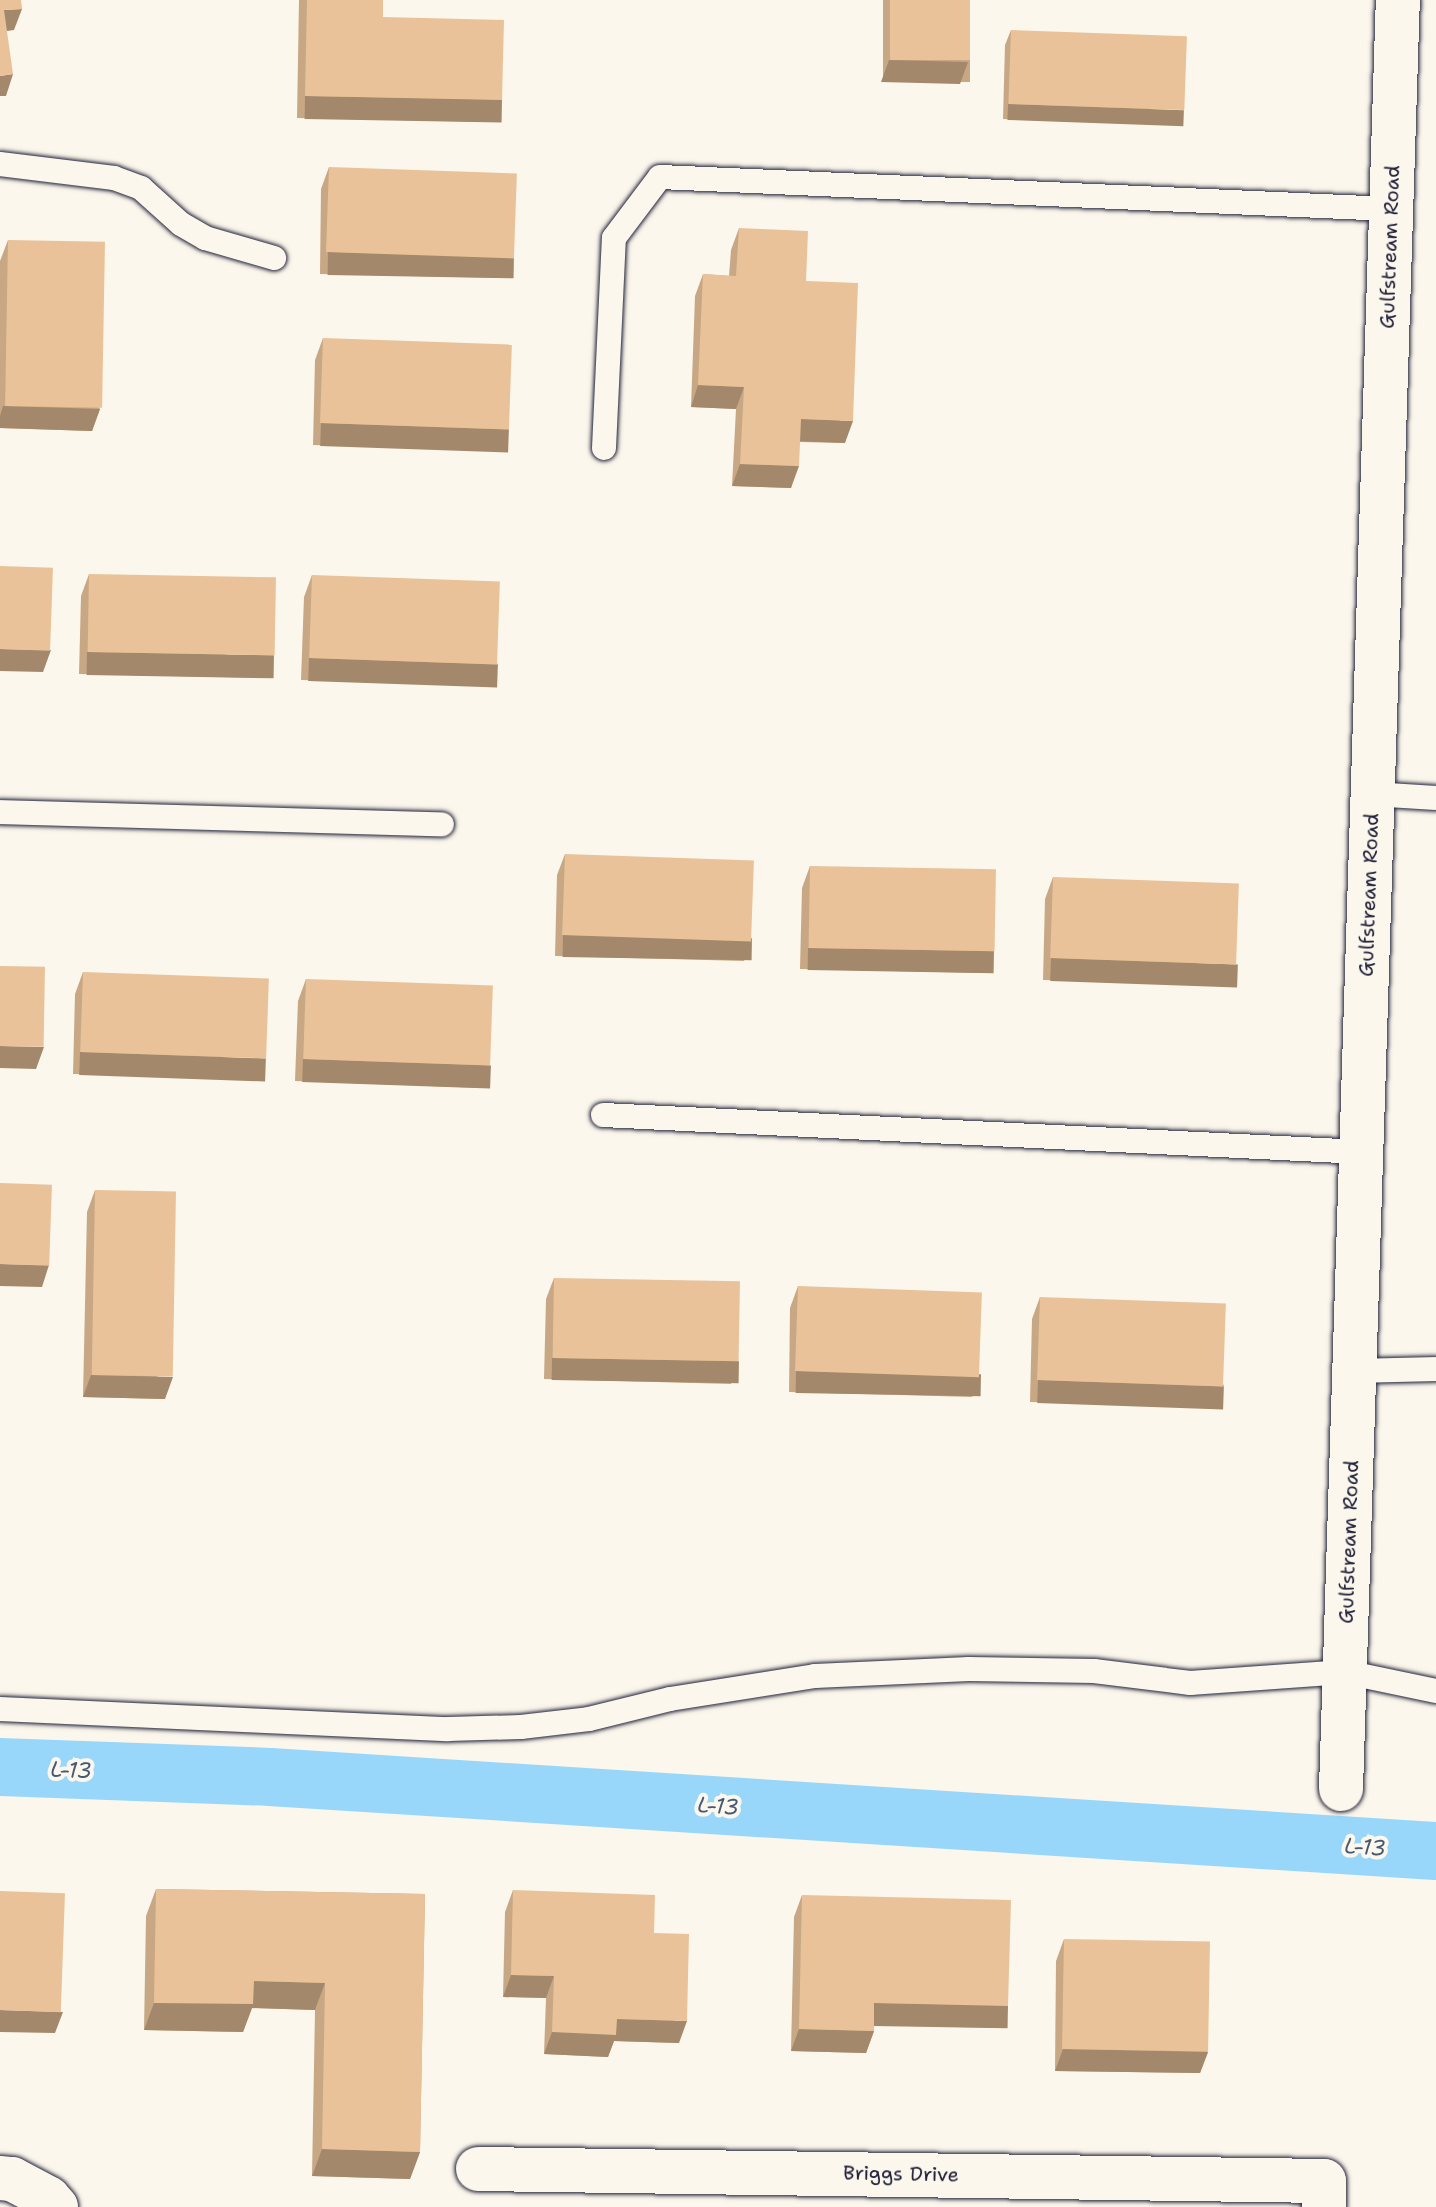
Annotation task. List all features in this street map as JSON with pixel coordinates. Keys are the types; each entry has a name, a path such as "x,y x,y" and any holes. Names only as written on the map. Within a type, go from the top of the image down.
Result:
{"street":[{"name":"Gulfstream Road","path":"1341,1789 1398,0"},
{"name":"Briggs Drive","path":"478,2169 744,2189 1324,2194"},
{"path":"0,2178 12,2179 52,2203"}],"lane":[{"path":"0,164 114,178 141,188 181,224 205,238 274,258"},
{"path":"604,448 614,238 660,177 1391,209"},
{"path":"1372,794 1436,798"},
{"path":"0,812 442,824"},
{"path":"603,1115 1361,1152"},
{"path":"1355,1371 1436,1369"},
{"path":"0,1709 448,1729 521,1727 589,1719 670,1699 815,1676 969,1669 1094,1671 1190,1683 1345,1672 1436,1691"}],"building":[{"path":"0,0 21,0 22,9 4,10 13,74 0,76"},
{"path":"307,0 383,0 383,17 504,20 502,100 305,96"},
{"path":"890,0 970,0 970,60 890,60"},
{"path":"1011,30 1187,36 1184,110 1008,104"},
{"path":"329,167 517,174 514,259 326,252"},
{"path":"739,228 808,231 806,281 858,283 853,421 801,419 799,466 740,464 744,387 698,385 703,274 736,276"},
{"path":"8,240 105,242 102,408 5,406"},
{"path":"323,338 512,345 509,430 320,423"},
{"path":"0,566 53,568 50,651 0,649"},
{"path":"89,574 276,577 275,655 88,652"},
{"path":"312,575 500,582 497,665 309,658"},
{"path":"565,854 754,861 751,942 562,935"},
{"path":"810,866 996,869 995,951 809,948"},
{"path":"1053,877 1239,883 1236,964 1050,958"},
{"path":"0,966 45,967 44,1047 0,1046"},
{"path":"83,972 269,978 266,1058 80,1052"},
{"path":"306,979 493,986 490,1065 303,1059"},
{"path":"0,1183 52,1185 49,1266 0,1264"},
{"path":"95,1190 176,1191 173,1376 92,1375"},
{"path":"554,1278 740,1281 739,1361 553,1358"},
{"path":"798,1286 982,1292 979,1377 795,1371"},
{"path":"1040,1297 1226,1303 1223,1386 1037,1380"},
{"path":"156,1889 425,1894 420,2152 322,2149 325,1983 254,1981 253,2004 154,2003"},
{"path":"513,1890 655,1895 654,1933 689,1934 687,2021 617,2019 616,2035 552,2032 554,1976 511,1975"},
{"path":"0,1891 65,1893 61,2012 0,2010"},
{"path":"802,1895 1011,1900 1008,2006 874,2003 874,2031 799,2029"},
{"path":"1064,1939 1210,1942 1208,2052 1062,2049"}],"waterway":[{"name":"L-13","path":"0,1767 270,1777 1436,1851"}]}
